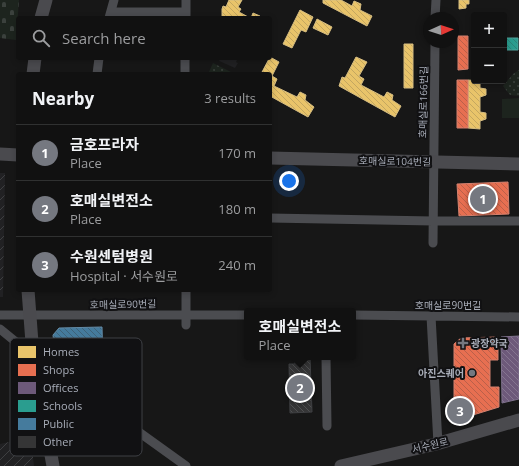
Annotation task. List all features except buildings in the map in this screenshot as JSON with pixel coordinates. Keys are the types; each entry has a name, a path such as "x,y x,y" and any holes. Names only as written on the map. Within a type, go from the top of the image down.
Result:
{"street":[{"path":"42,16 46,0"},
{"path":"114,0 110,15 186,15 186,0"},
{"path":"436,0 436,12"},
{"name":"호매실로166번길","path":"432,243 435,48"},
{"path":"33,72 35,60"},
{"path":"97,72 99,60"},
{"path":"185,60 185,72"},
{"path":"0,154 16,155"},
{"name":"호매실로104번길","path":"272,158 519,164"},
{"path":"272,218 433,221 519,220"},
{"path":"28,292 31,338"},
{"path":"186,292 186,325"},
{"name":"호매실로90번길","path":"0,315 244,314"},
{"name":"호매실로90번길","path":"356,315 519,317"},
{"path":"431,316 438,444"},
{"path":"0,329 11,338"},
{"path":"326,360 327,426"},
{"name":"서수원로","path":"341,466 438,444 519,420"},
{"path":"142,434 186,466"},
{"path":"51,456 53,466"}],"shaded area":[{"path":"237,60 236,62 238,63 235,68 219,61"},
{"path":"0,173 5,173 3,297 0,297"},
{"path":"9,442 10,456 33,456 34,466 0,466 0,444"}],"green space":[{"path":"0,0 19,0 18,16 16,16 16,40 0,38"},
{"path":"213,63 231,72 209,72"},
{"path":"519,70 519,96 510,95 503,86 507,84 507,81"},
{"path":"519,98 519,118 502,118 502,99"}],"place":[{"name":"금호프라자","path":"483,199"},
{"name":"광장약국","path":"463,343"},
{"name":"아진스퀘어","path":"472,373"},
{"name":"호매실변전소","path":"300,388"},
{"name":"수원센텀병원","path":"460,411"}]}
